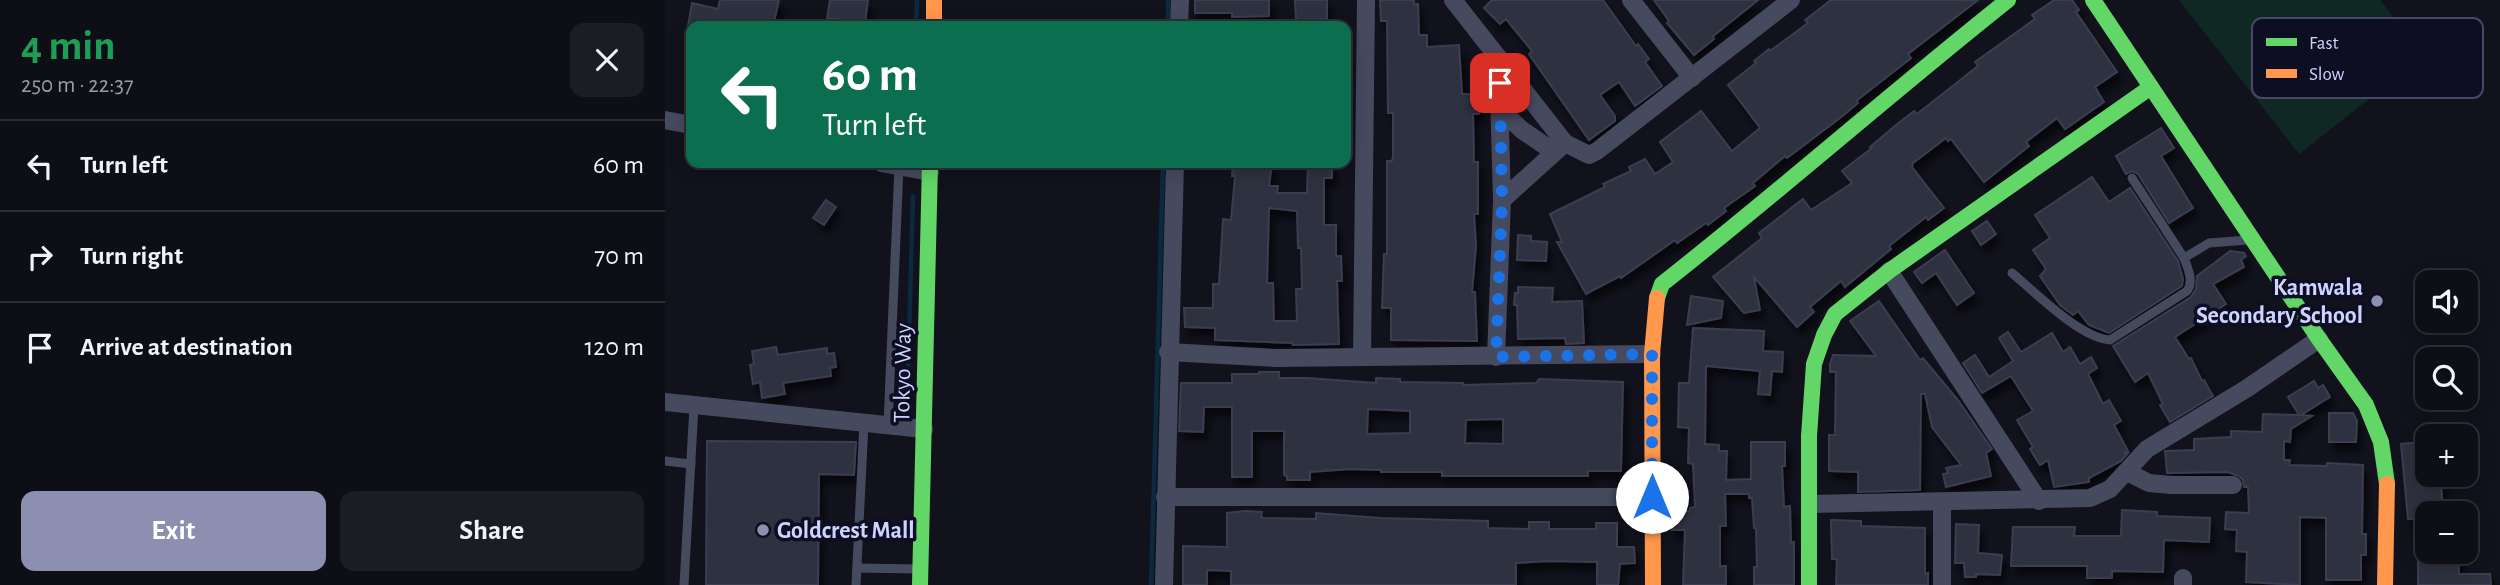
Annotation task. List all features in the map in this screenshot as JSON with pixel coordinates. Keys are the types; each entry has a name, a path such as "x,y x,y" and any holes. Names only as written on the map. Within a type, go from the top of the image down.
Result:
{"street":[{"path":"934,0 934,21"},
{"path":"1179,21 1180,0"},
{"path":"1362,356 1366,0"},
{"path":"1453,0 1498,57 1559,148"},
{"path":"1631,0 1692,78"},
{"path":"1501,110 1522,130 1559,148 1589,155 1597,152 1791,0"},
{"path":"1653,585 1652,354 1655,302 1662,284 1751,214 1902,84 2008,0"},
{"path":"2093,0 2366,405 2381,442 2387,473 2385,585"},
{"path":"1496,357 1502,200 1498,57"},
{"path":"1809,585 1809,436 1814,364 1835,314 1888,271 2151,87"},
{"path":"665,120 686,124"},
{"path":"1502,200 1559,148"},
{"name":"Tokyo Way","path":"920,577 930,168"},
{"path":"1164,585 1175,168"},
{"path":"1888,271 2039,501"},
{"path":"1810,504 2089,498 2110,489 2147,449 2246,389 2319,339"},
{"path":"1168,352 1275,358 1652,354"},
{"path":"665,402 923,429"},
{"path":"2127,472 2148,483 2232,485"},
{"path":"1165,497 1652,497"},
{"path":"1942,502 1942,585"}],"lane":[{"path":"888,425 890,168"},
{"path":"2012,273 2081,330 2100,340 2110,340 2187,291 2190,286 2189,272 2184,258 2132,178"},
{"path":"2184,258 2217,241 2253,240"},
{"path":"684,585 694,406"},
{"path":"856,585 864,423"},
{"path":"665,461 691,464"},
{"path":"857,568 920,577"}],"green space":[{"path":"2179,0 2380,0 2394,18 2252,18 2252,94"},
{"path":"2255,98 2370,98 2299,154"}],"building":[{"path":"720,0 779,0 774,21 689,21 692,3 718,9"},
{"path":"830,0 868,0 865,21 827,18"},
{"path":"1195,0 1269,0 1269,16 1232,17 1232,13 1195,13"},
{"path":"1295,0 1327,0 1327,19 1296,20"},
{"path":"1380,0 1414,0 1414,4 1418,4 1419,35 1427,35 1427,47 1459,45 1462,94 1478,94 1479,114 1473,114 1474,162 1478,162 1478,214 1474,214 1476,246 1472,292 1475,292 1477,341 1391,340 1391,308 1382,308 1384,254 1387,254 1387,161 1392,161 1393,156 1393,113 1388,113 1387,21 1381,21"},
{"path":"1492,0 1603,0 1636,46 1638,44 1649,59 1645,62 1662,86 1635,106 1619,82 1600,95 1615,116 1615,121 1589,140 1529,54 1532,51 1506,19 1500,24 1484,8"},
{"path":"1654,0 1758,0 1694,55 1667,23 1669,21"},
{"path":"1831,0 1978,0 1908,54 1911,58 1856,101 1858,103 1840,118 1787,158 1785,156 1753,183 1755,186 1724,208 1726,211 1708,225 1706,223 1677,243 1675,240 1621,278 1620,276 1586,294 1557,242 1562,242 1550,214 1605,187 1603,184 1631,171 1629,167 1645,159 1655,174 1673,162 1660,142 1701,111 1732,151 1760,128 1728,85 1769,49 1770,51 1808,23 1805,20"},
{"path":"2054,0 2072,0 2079,10 2076,12 2117,72 2095,87 2104,102 2065,129 2057,118 2026,142 2029,146 1984,182 1951,139 1948,141 1946,138 1913,163 1912,167 1944,208 1928,220 1926,217 1889,246 1891,249 1845,287 1841,281 1810,307 1814,312 1797,327 1754,277 1760,310 1744,313 1713,277 1762,238 1759,233 1803,199 1811,210 1852,183 1842,171 1914,111 1917,114 1978,66 1975,62 2035,19 2032,15"},
{"path":"2161,128 2174,148 2161,156 2193,208 2169,223 2138,174 2132,171 2126,174 2116,156"},
{"path":"1233,168 1271,168 1269,186 1278,186 1277,193 1307,193 1308,168 1332,168 1332,178 1324,178 1324,225 1336,225 1336,256 1341,256 1342,281 1337,281 1339,344 1293,345 1215,340 1215,328 1185,327 1184,308 1213,308 1213,284 1219,284 1223,219 1231,220 1235,176 1232,176","holes":["1269,208 1297,211 1298,248 1301,248 1302,289 1296,289 1297,321 1274,321 1273,283 1267,283"]},
{"path":"2092,177 2109,202 2130,188 2178,261 2183,279 2182,286 2109,333 2089,325 2078,311 2073,315 2060,305 2040,276 2046,269 2033,250 2050,238 2035,215"},
{"path":"826,200 836,207 824,225 813,218"},
{"path":"1987,221 1996,234 1981,245 1972,231"},
{"path":"1518,235 1531,236 1531,241 1547,242 1546,261 1517,260"},
{"path":"1945,250 1974,293 1957,305 1936,273 1922,283 1914,272"},
{"path":"2230,251 2244,253 2246,256 2241,260 2244,267 2213,284 2226,304 2175,337 2213,396 2170,422 2160,405 2163,404 2148,373 2135,382 2113,346 2191,297 2196,289 2197,276"},
{"path":"1518,287 1553,288 1552,302 1582,301 1584,343 1566,344 1565,338 1518,339 1517,305 1514,305"},
{"path":"1691,296 1723,301 1721,318 1687,325"},
{"path":"1879,301 1920,360 1923,358 1958,400 1992,449 1986,453 1991,476 1946,487 1943,474 1948,473 1946,468 1961,465 1932,427 1925,394 1921,394 1920,490 1858,492 1858,472 1829,471 1829,435 1835,435 1836,372 1830,372 1830,364 1833,355 1876,356 1850,321"},
{"path":"1693,328 1764,331 1763,351 1783,352 1782,372 1772,371 1770,395 1758,394 1760,371 1706,366 1705,444 1719,445 1719,451 1727,451 1726,480 1751,479 1751,442 1785,442 1785,466 1782,466 1784,507 1790,506 1791,542 1794,542 1794,585 1754,585 1754,567 1757,567 1752,498 1749,498 1749,494 1725,494 1726,526 1720,526 1720,566 1726,566 1726,585 1683,585 1685,530 1672,530 1671,511 1690,511 1690,508 1695,507 1693,464 1688,463 1689,428 1678,427 1679,383 1689,383"},
{"path":"2008,332 2021,352 2052,333 2063,352 2070,347 2080,364 2091,357 2097,368 2088,374 2103,404 2109,400 2121,421 2114,425 2128,451 2123,453 2128,453 2121,461 2089,478 2089,482 2054,487 2048,460 2040,465 2017,420 2033,411 2011,376 1982,393 1963,363 1975,355 1989,377 2013,361 1999,338"},
{"path":"776,347 778,355 827,348 827,354 834,353 836,367 830,368 831,376 783,383 785,394 762,398 760,382 753,384 750,365 754,364 752,351"},
{"path":"1279,372 1279,378 1376,383 1376,378 1463,385 1536,383 1539,379 1623,382 1621,471 1588,471 1588,476 1442,476 1442,472 1350,469 1310,472 1310,480 1287,480 1284,475 1284,431 1252,431 1252,477 1232,477 1232,407 1204,407 1203,432 1179,431 1181,383 1232,383 1232,374","holes":["1368,409 1410,411 1410,433 1367,434","1503,419 1503,444 1465,443 1466,420"]},
{"path":"2314,381 2318,388 2323,385 2330,397 2301,415 2312,416 2291,429 2290,442 2284,441 2284,460 2290,460 2289,465 2363,465 2362,534 2366,534 2366,555 2361,555 2361,580 2326,580 2326,518 2300,517 2300,585 2246,582 2247,552 2236,551 2237,530 2225,529 2226,512 2249,513 2248,487 2244,487 2239,476 2227,472 2167,473 2165,451 2194,450 2194,439 2231,437 2231,431 2262,432 2263,414 2299,415 2288,397"},
{"path":"2329,413 2353,413 2357,421 2356,442 2329,442"},
{"name":"Goldcrest Mall","path":"707,441 856,442 854,475 819,474 818,585 706,585"},
{"path":"2415,443 2415,487 2441,487 2442,501 2415,501 2415,519 2408,519 2401,444"},
{"path":"2122,510 2157,512 2157,516 2210,518 2209,542 2164,540 2163,572 2112,571 2112,578 2087,578 2087,566 2011,566 2013,527 2075,527 2074,536 2121,536"},
{"path":"1262,512 1261,517 1264,518 1316,519 1316,513 1488,521 1488,528 1529,529 1529,522 1549,522 1549,529 1596,529 1596,523 1617,523 1617,547 1634,547 1635,563 1620,564 1618,585 1597,585 1597,562 1549,561 1516,563 1516,585 1231,585 1231,571 1207,570 1207,585 1183,585 1183,546 1227,547 1227,513"},
{"path":"1831,520 1861,521 1861,526 1925,528 1925,574 1928,573 1928,585 1836,585 1837,559 1832,559"},
{"path":"1956,524 1979,525 1978,553 2002,555 2000,575 1976,574 1976,577 1965,577 1964,563 1955,563"},
{"path":"2418,564 2459,564 2459,574 2490,574 2491,585 2418,585"}],"waterway":[{"path":"916,21 917,0"},
{"path":"1168,0 1168,21"},
{"path":"1151,585 1163,168"},
{"path":"907,407 913,196"}],"traffic: fast":[{"path":"1657,298 1662,284 2008,0"},
{"path":"2093,0 2366,405 2381,442 2387,484"},
{"path":"1809,585 1809,436 1814,364 1835,314 1889,271 2151,87"},
{"path":"920,585 930,168"}],"traffic: slow":[{"path":"934,0 934,21"},
{"path":"1653,585 1652,354 1657,298"},
{"path":"2385,585 2387,484"}],"place":[{"name":"Kamwala Secondary School","path":"2377,301"},
{"name":"Goldcrest Mall","path":"763,530"}],"route":[{"path":"1500,83 1502,200 1496,357 1652,354 1652,497"}]}
